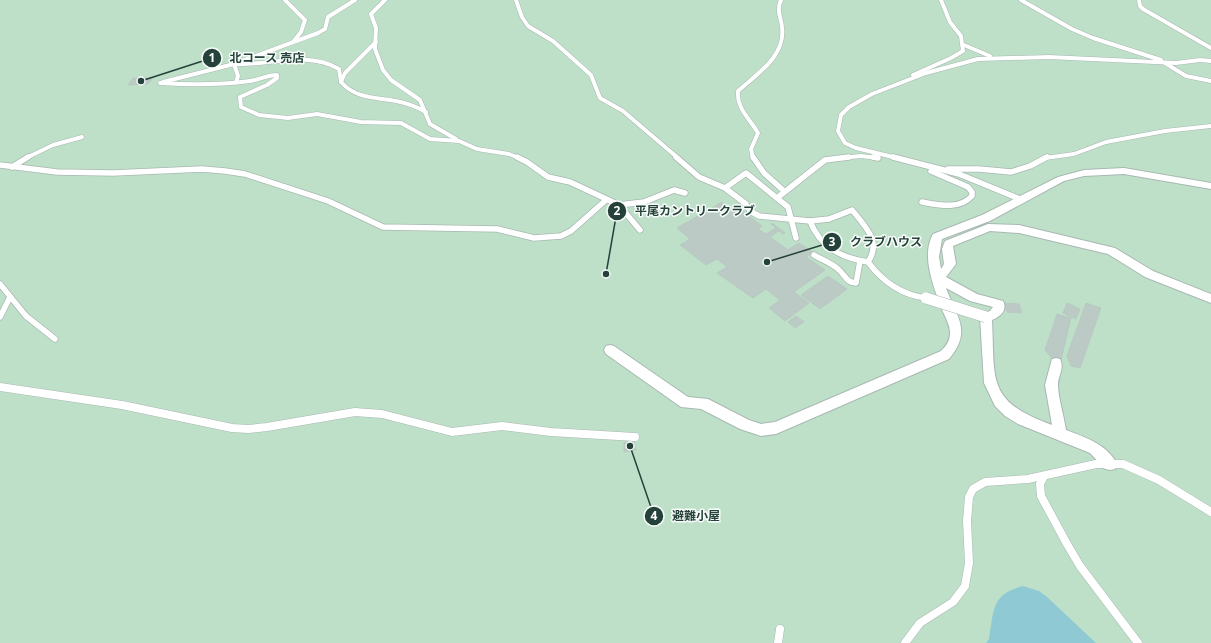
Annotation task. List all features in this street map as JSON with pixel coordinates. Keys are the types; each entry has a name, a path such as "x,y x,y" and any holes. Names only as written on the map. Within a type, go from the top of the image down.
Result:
{"street":[{"path":"610,350 686,403 703,403 745,425 761,430 776,428 945,355 953,347 957,337 956,329 938,278 932,247 937,237 986,218 1020,199 1074,175 1108,171 1131,172 1211,186"},
{"path":"938,278 946,271 950,264 947,249 949,244 988,228 1010,227 1111,251 1149,274 1211,299"},
{"path":"926,298 986,317 994,314 999,308 999,304 974,298 938,278"},
{"path":"986,317 991,388 998,402 1027,421 1060,432 1094,449 1110,464"},
{"path":"1056,363 1055,375 1051,385 1060,432"}],"lane":[{"path":"285,0 287,4 302,14 306,19 306,24 303,30 292,44"},
{"path":"355,0 328,17 325,29 318,33 292,44 234,64 160,83 188,86 253,81 272,74 277,75 277,78 273,82 240,97 241,107 259,115 288,118 317,114 361,122 401,123 430,139 459,141"},
{"path":"385,0 371,14 376,28 375,49 383,70 391,80 420,100 430,124 476,149 509,154 548,177 570,182 619,205 644,202 674,190 685,193"},
{"path":"516,0 522,18 528,26 553,41 591,75 600,98 622,112 707,182 725,188 746,204 750,211 759,216 791,217 810,221 829,219 852,210 875,243 874,256 868,262"},
{"path":"781,0 777,11 783,28 780,49 773,59 738,91 737,97 738,104 758,134 751,151 752,156 760,168 784,191"},
{"path":"906,80 921,70 956,57 963,51 964,45 960,35 950,23 946,14 946,5 941,0"},
{"path":"1021,0 1058,23 1093,38 1176,63"},
{"path":"1139,0 1140,6 1143,9 1211,48"},
{"path":"341,82 345,73 376,42"},
{"path":"964,45 977,52 993,57"},
{"path":"1020,199 959,174 874,154 845,143 838,130 841,115 850,106 872,94 906,80 956,64 993,57 1048,57 1176,63 1200,60 1211,61"},
{"path":"234,64 253,66 302,60 323,60 339,69 341,82 346,90 357,96 402,101 426,112"},
{"path":"1164,62 1186,76 1211,81"},
{"path":"234,64 238,76 236,82"},
{"path":"935,169 979,168 1011,172 1030,166 1048,157 1074,154 1106,142 1165,131 1211,126"},
{"path":"12,167 45,147 82,137"},
{"path":"777,198 825,160 861,156 904,161 954,180 968,187 972,192 970,199 962,204 947,205 922,202"},
{"path":"0,165 64,172 113,173 202,169 225,171 252,176 328,201 383,228 497,229 534,238 561,236 571,231 606,200"},
{"path":"725,188 746,173 788,207 796,238"},
{"path":"619,205 640,230"},
{"path":"810,221 817,237 834,250 860,261 868,262 878,276 898,290 914,298 926,298"},
{"path":"814,255 838,268 852,283 856,283 858,280 860,261"},
{"path":"0,284 26,316 55,339"},
{"path":"0,317 10,297"},
{"path":"0,387 122,406 232,428 261,428 355,412 382,414 452,432 502,426 551,432 635,437"},
{"path":"905,643 909,636 925,619 957,600 966,586 970,568 967,524 968,499 973,489 982,482 1028,479 1096,464 1126,465 1164,483 1211,512"},
{"path":"1044,476 1040,484 1041,496 1067,544 1080,566 1138,643"},
{"path":"778,643 780,629"}],"green space":[{"path":"0,0 1211,0 1211,643 0,643"}],"water":[{"path":"1023,586 1039,591 1047,597 1096,643 986,643 989,639 994,612 999,599 1013,589"}],"building":[{"path":"133,78 153,78 148,84 128,85"},
{"path":"722,202 735,212 739,209 762,226 758,229 766,234 776,228 771,224 772,223 785,233 783,234 779,231 770,237 788,250 799,243 813,252 806,257 825,270 794,292 809,303 785,321 769,308 780,300 766,289 753,298 717,273 727,267 717,259 706,265 680,245 690,239 677,228"},
{"path":"828,276 847,289 820,309 801,295"},
{"path":"1004,303 1019,304 1022,313 1007,312"},
{"path":"1067,303 1080,309 1076,319 1063,313"},
{"path":"1086,303 1101,308 1080,368 1071,366 1067,356"},
{"path":"1057,314 1071,318 1061,360 1051,357 1045,350"},
{"path":"796,316 804,322 795,328 788,322"},
{"path":"624,442 634,442 636,450 624,452"}],"place":[{"name":"北コース 売店","path":"141,81"},
{"name":"クラブハウス","path":"767,262"},
{"name":"平尾カントリークラブ","path":"606,274"},
{"name":"避難小屋","path":"630,446"}]}
